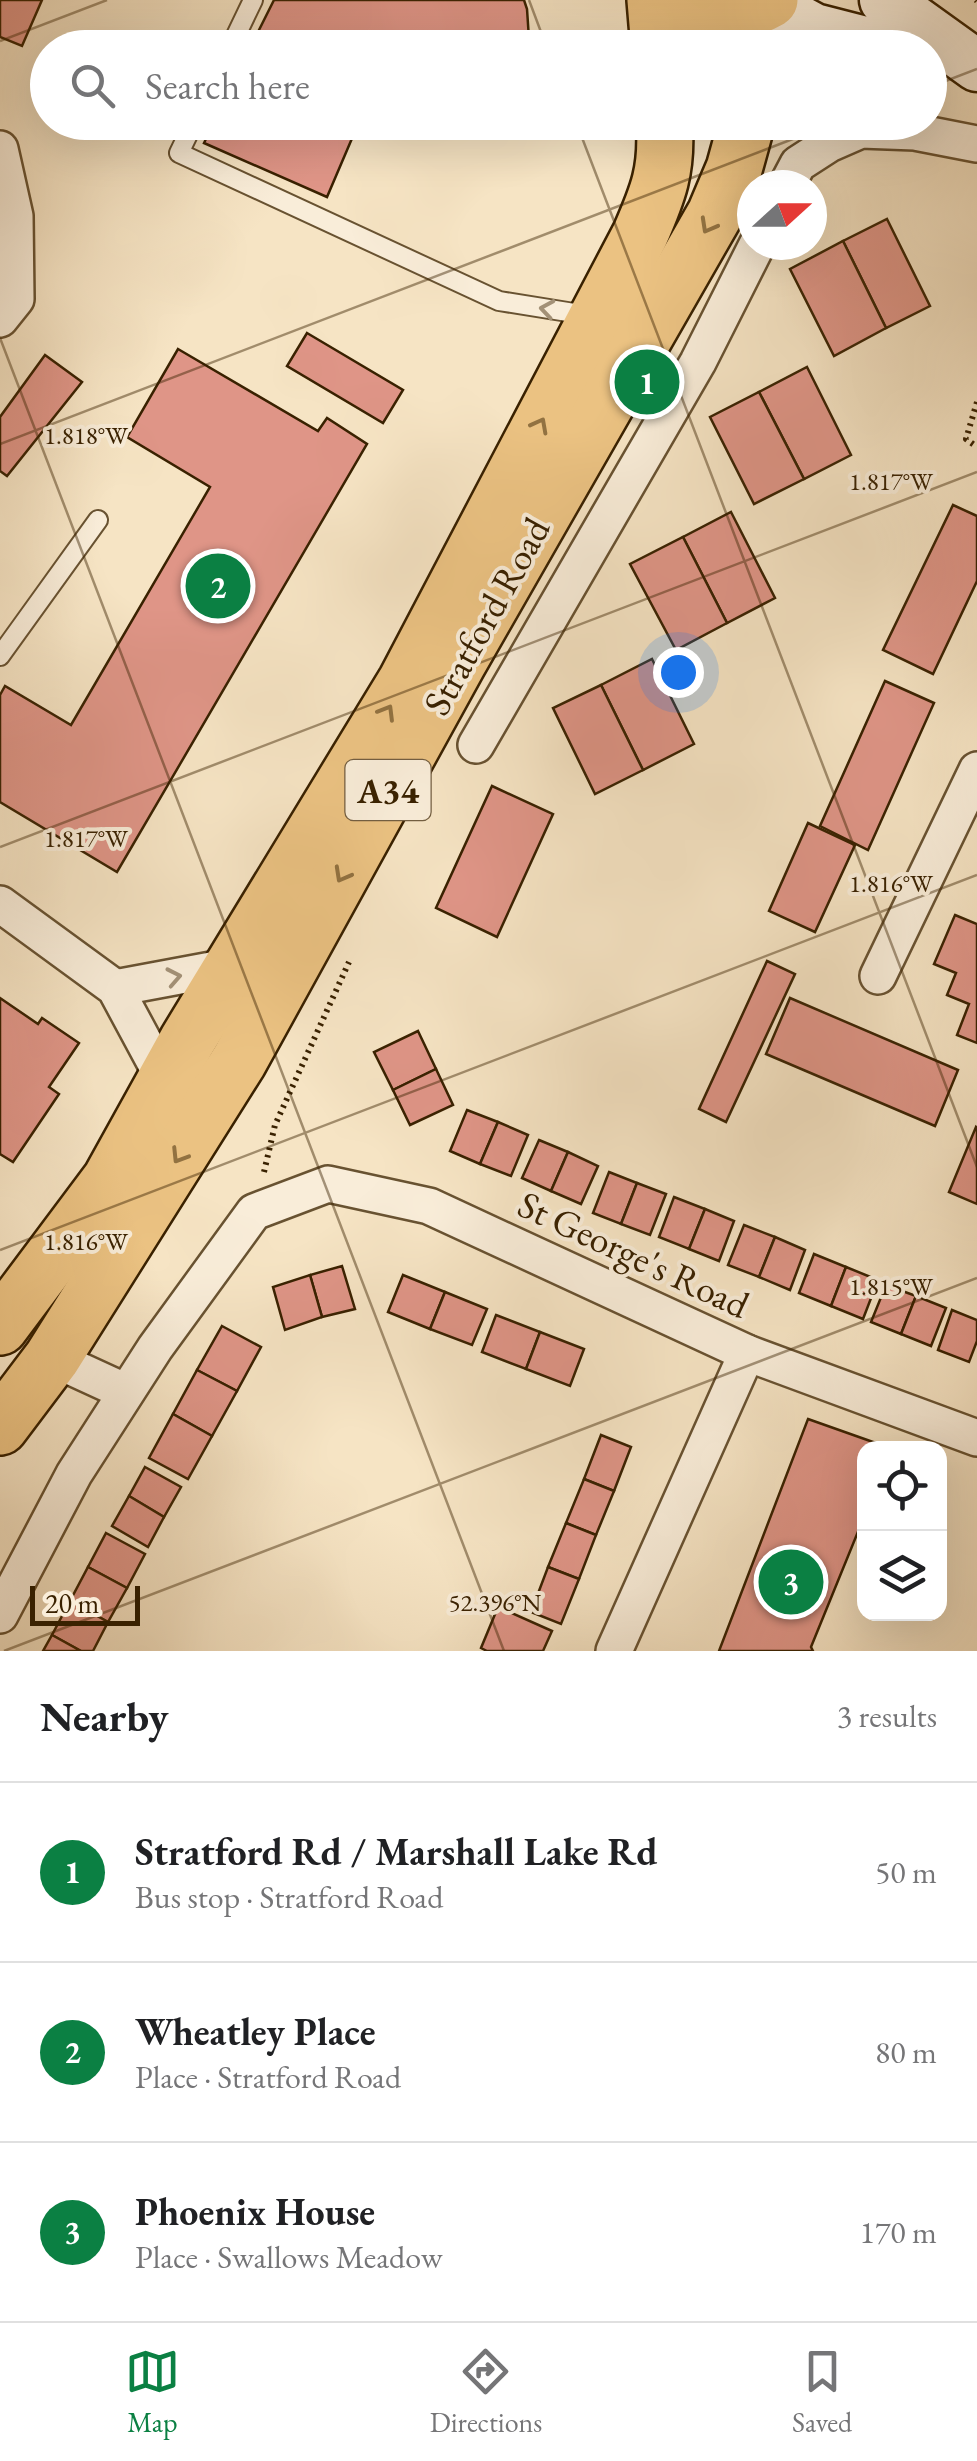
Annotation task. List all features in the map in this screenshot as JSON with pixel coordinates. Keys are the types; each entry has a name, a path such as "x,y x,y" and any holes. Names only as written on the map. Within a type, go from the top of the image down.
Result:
{"highway":[{"path":"654,0 657,30"},
{"path":"682,0 709,11 765,17"},
{"name":"Stratford Road","path":"0,1327 110,1180 232,966 406,681 640,235 659,190 665,140"},
{"name":"Stratford Road","path":"0,1427 52,1358 239,1061 448,680 715,214 745,140"}],"main road":[{"path":"884,0 925,30"},
{"path":"765,17 814,30"},
{"path":"947,46 977,68"},
{"path":"947,62 977,68"}],"street":[{"path":"947,138 977,144"},
{"path":"795,170 798,164 838,140"},
{"path":"0,149 15,216 16,299 0,320"},
{"path":"476,745 698,362 749,260"},
{"path":"878,976 977,770"},
{"path":"0,904 114,988 165,1081"},
{"path":"114,988 232,966"},
{"name":"St George's Road","path":"126,1392 254,1212 328,1184 430,1206 747,1352 977,1438"},
{"path":"614,1651 747,1352"},
{"path":"0,1615 74,1474 126,1392 52,1358"}],"lane":[{"path":"238,30 252,0"},
{"path":"185,140 179,153 499,301 574,313 594,322"},
{"path":"0,656 98,520"}],"path":[{"path":"977,402 966,439 977,447"}],"building":[{"path":"0,0 42,0 22,46 0,37"},
{"path":"274,0 524,0 528,30 259,30"},
{"path":"205,140 351,140 327,197 204,143"},
{"path":"887,219 930,306 886,328 843,241"},
{"path":"843,241 886,328 834,356 790,269 807,260 827,260 827,249"},
{"path":"307,333 403,390 383,423 287,366"},
{"path":"178,349 318,431 327,418 367,444 117,872 0,802 0,695 5,686 71,725 210,487 127,437"},
{"path":"45,355 82,382 7,476 0,471 0,417"},
{"path":"807,367 851,455 804,479 759,392"},
{"path":"759,392 804,479 754,504 710,417"},
{"path":"953,505 977,516 977,581 933,674 883,650"},
{"path":"731,512 775,598 727,623 683,537"},
{"path":"683,537 727,623 676,650 630,564"},
{"path":"652,659 694,744 643,770 601,685"},
{"path":"885,681 934,703 868,850 820,826"},
{"path":"601,685 643,770 595,794 553,708"},
{"path":"492,786 553,814 497,937 436,908"},
{"path":"808,823 855,845 815,932 769,911"},
{"path":"955,915 977,924 977,1043 957,1035 969,1004 947,995 956,973 934,964"},
{"path":"767,961 795,974 726,1122 699,1109"},
{"path":"0,998 38,1024 42,1018 79,1043 49,1087 59,1094 13,1162 0,1154"},
{"path":"790,998 958,1070 935,1126 766,1054"},
{"path":"418,1031 436,1069 393,1090 374,1052"},
{"path":"436,1069 453,1105 410,1125 393,1090"},
{"path":"467,1110 498,1122 480,1164 450,1151"},
{"path":"498,1122 528,1135 511,1176 480,1164"},
{"path":"977,1128 977,1204 949,1192"},
{"path":"539,1140 568,1152 551,1191 522,1178"},
{"path":"568,1152 598,1166 581,1204 551,1191"},
{"path":"609,1172 637,1183 621,1224 593,1213"},
{"path":"637,1183 666,1194 650,1235 621,1224"},
{"path":"674,1197 705,1209 689,1249 659,1237"},
{"path":"705,1209 734,1221 719,1261 689,1249"},
{"path":"744,1225 775,1237 759,1277 728,1265"},
{"path":"775,1237 805,1250 790,1290 759,1277"},
{"path":"814,1254 846,1267 831,1306 799,1293"},
{"path":"342,1266 355,1309 322,1317 310,1275"},
{"path":"846,1267 878,1280 863,1319 831,1306"},
{"path":"310,1275 322,1317 285,1330 273,1287"},
{"path":"403,1275 445,1292 430,1329 388,1312"},
{"path":"886,1285 916,1296 901,1334 871,1322"},
{"path":"445,1292 487,1309 472,1345 430,1329"},
{"path":"916,1296 946,1308 931,1346 901,1334"},
{"path":"952,1310 977,1320 977,1341 969,1362 938,1350"},
{"path":"496,1315 540,1332 526,1369 482,1352"},
{"path":"222,1326 261,1347 237,1391 197,1370"},
{"path":"540,1332 584,1349 570,1386 526,1369"},
{"path":"197,1370 237,1391 212,1436 173,1414"},
{"path":"173,1414 212,1436 188,1479 149,1458"},
{"path":"808,1419 870,1441 857,1441 857,1534 811,1647 813,1651 719,1651"},
{"path":"601,1435 631,1447 614,1491 584,1479"},
{"path":"145,1467 181,1487 164,1517 129,1496"},
{"path":"584,1479 614,1491 596,1535 566,1523"},
{"path":"129,1496 164,1517 148,1547 112,1526"},
{"path":"566,1523 596,1535 579,1579 548,1567"},
{"path":"106,1533 145,1554 127,1588 88,1567"},
{"path":"88,1567 127,1588 108,1622 70,1601"},
{"path":"548,1567 579,1579 561,1624 531,1612"},
{"path":"70,1601 108,1622 93,1651 81,1651 52,1635"},
{"path":"498,1607 552,1631 543,1651 481,1648"},
{"path":"52,1635 81,1651 43,1651"}],"place":[{"name":"Stratford Rd / Marshall Lake Rd","path":"647,382"},
{"name":"Wheatley Place","path":"218,586"},
{"name":"Phoenix House","path":"791,1582"}]}
